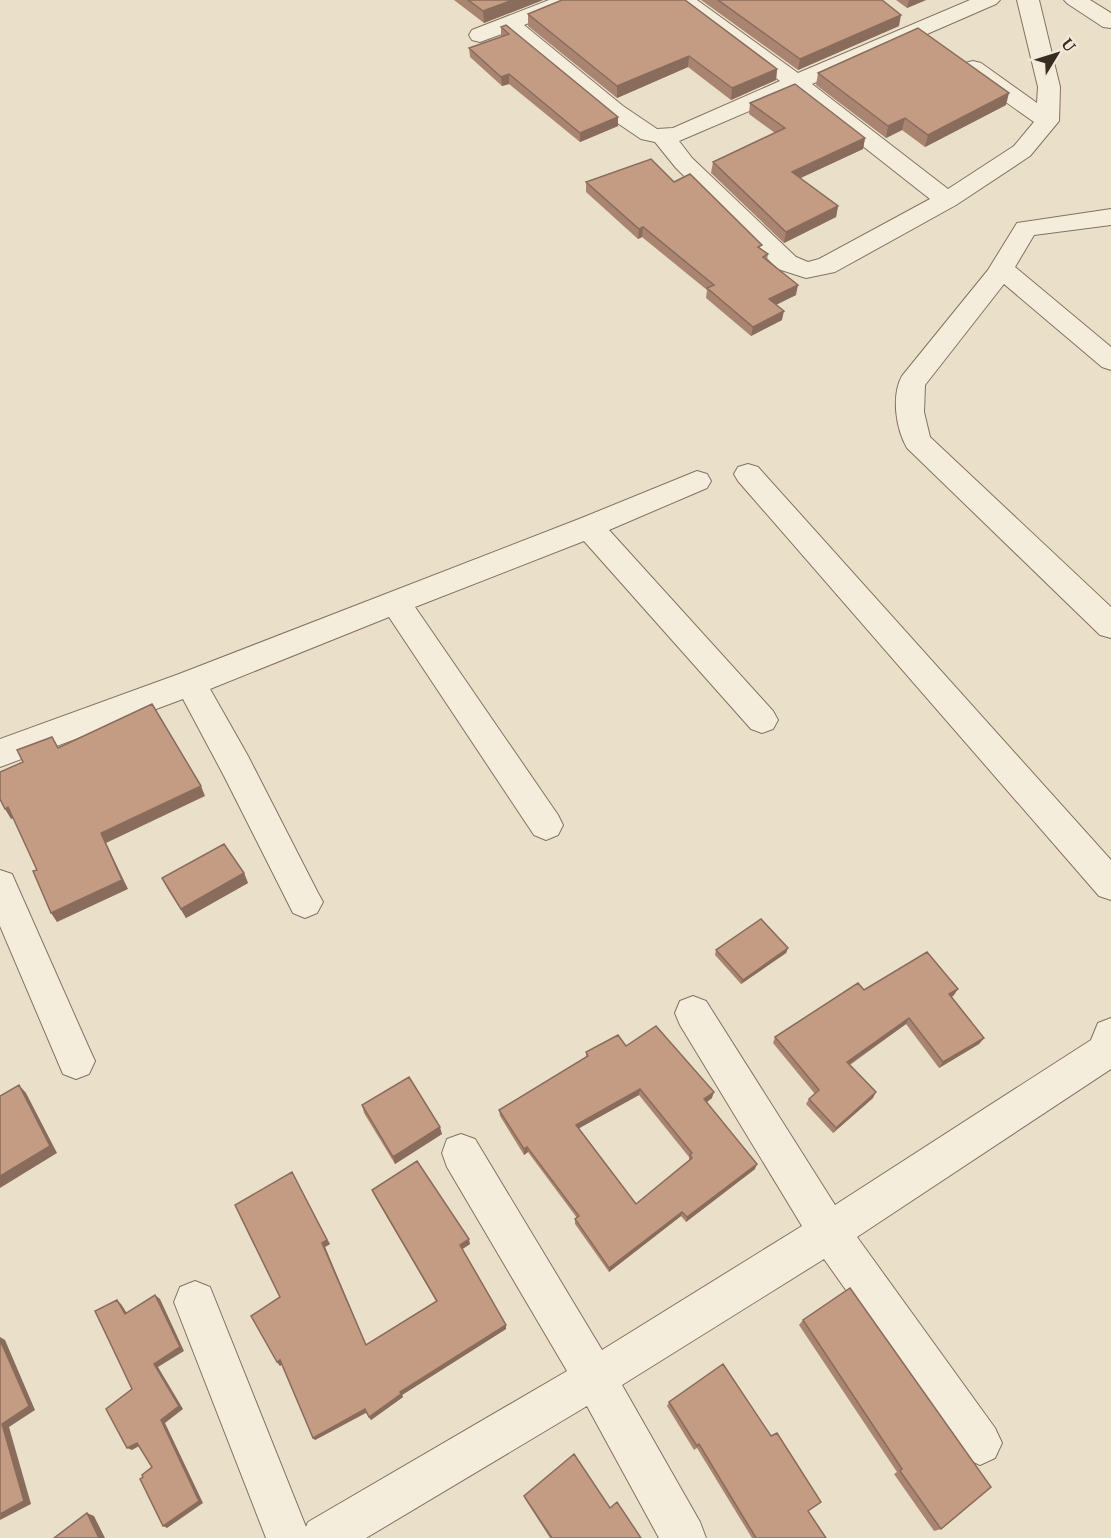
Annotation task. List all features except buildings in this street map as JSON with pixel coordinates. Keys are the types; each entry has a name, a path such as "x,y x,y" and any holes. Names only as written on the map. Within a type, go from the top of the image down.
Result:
{"street":[{"path":"480,35 568,0"},
{"path":"683,0 796,83 947,200"},
{"path":"509,23 615,111 649,134 663,137 679,134 919,28 989,0"},
{"path":"663,137 684,163 787,263 801,269 826,266 947,200 1022,151 1047,122 1048,87 1028,0"},
{"path":"1075,0 1111,22"},
{"path":"895,11 937,41"},
{"path":"955,55 1047,122"},
{"path":"1111,217 1026,228 1002,269 912,384 910,412 917,441 1111,626"},
{"path":"1002,269 1111,361"},
{"path":"748,474 1111,885"},
{"path":"0,753 190,683 589,527 697,481"},
{"path":"589,527 762,720"},
{"path":"395,602 546,825"},
{"path":"190,683 236,766 305,902"},
{"path":"0,885 76,1061"},
{"path":"693,1013 829,1232 980,1443"},
{"path":"324,1538 596,1378 829,1232 1108,1050 1111,1035"},
{"path":"461,1153 596,1378 684,1538"},
{"path":"195,1302 288,1538"}]}
